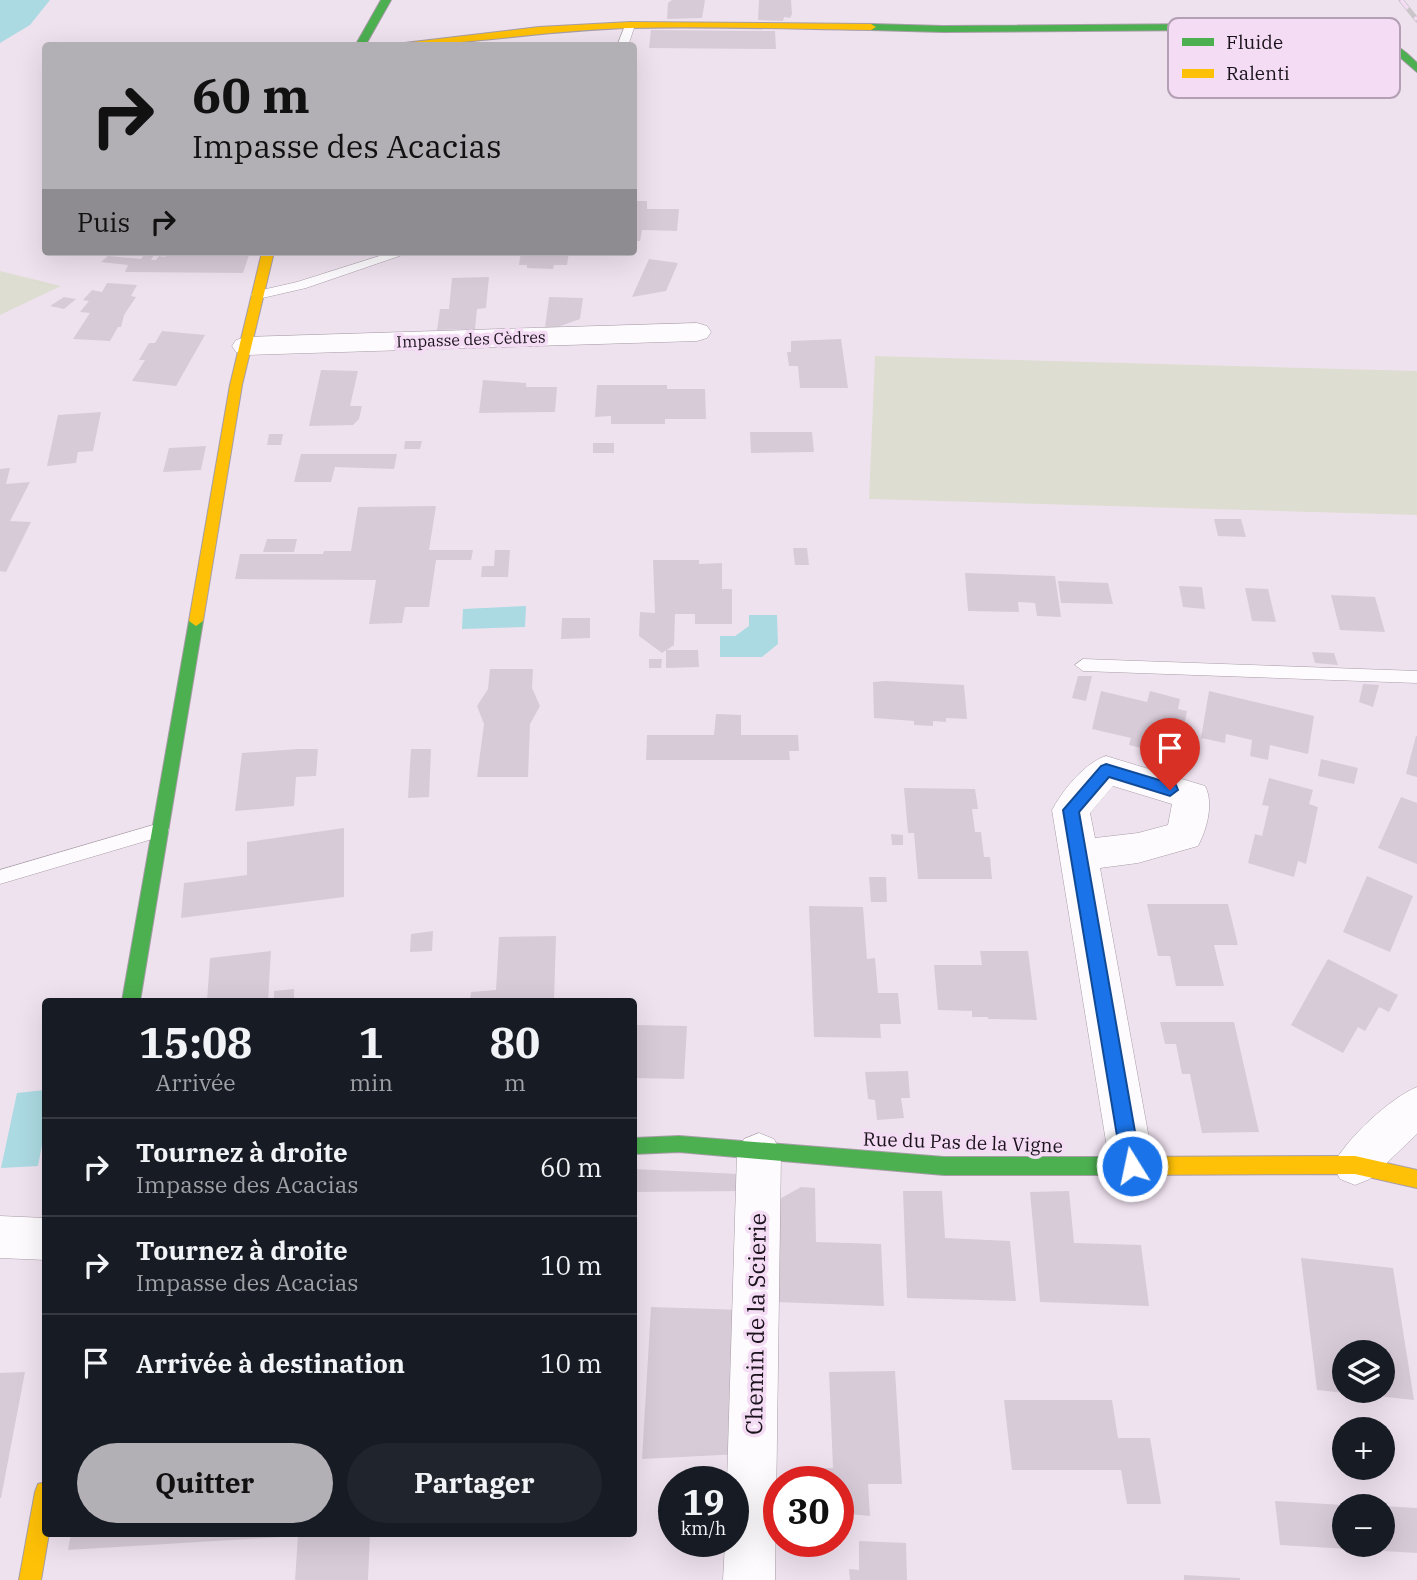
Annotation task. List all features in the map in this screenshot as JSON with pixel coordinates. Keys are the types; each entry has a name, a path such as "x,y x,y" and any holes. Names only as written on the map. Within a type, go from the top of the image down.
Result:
{"street":[{"path":"362,42 386,0"},
{"path":"423,42 539,30 630,25 1012,29 1168,28"},
{"path":"1400,47 1417,69"},
{"path":"132,998 236,385 267,256"},
{"name":"Impasse des Cèdres","path":"246,346 697,332"},
{"path":"1079,855 1132,1166"},
{"path":"1355,1165 1417,1106"},
{"name":"Rue du Pas de la Vigne","path":"637,1146 679,1144 759,1153 944,1166 1355,1165 1417,1179"},
{"name":"Chemin de la Scierie","path":"749,1580 759,1153"},
{"path":"0,1237 42,1239"},
{"path":"30,1580 42,1514"}],"lane":[{"path":"624,42 630,25"},
{"path":"258,295 301,285 392,256"},
{"path":"1083,665 1417,677"},
{"path":"0,877 160,830"}],"shaded area":[{"path":"0,271 61,286 0,315"},
{"path":"875,356 1417,371 1417,515 869,499"}],"water":[{"path":"0,0 50,0 30,25 0,43"},
{"path":"526,606 525,627 462,629 463,609"},
{"path":"749,615 777,615 778,644 762,657 720,657 720,636 735,636 749,626"},
{"path":"42,1090 42,1145 38,1166 1,1168 17,1093"}],"building":[{"path":"672,0 705,0 702,18 667,19 668,3"},
{"path":"759,0 791,0 790,18 784,17 783,21 758,20"},
{"path":"651,30 775,31 776,49 649,48"},
{"path":"637,201 647,201 647,209 679,209 677,231 642,230 640,241 637,241"},
{"path":"108,256 141,259 143,256 153,256 151,260 156,260 159,256 249,256 243,273 125,272 128,265 101,262"},
{"path":"520,256 568,256 567,265 554,265 553,269 519,265"},
{"path":"649,259 678,263 666,291 632,297"},
{"path":"489,277 486,308 477,309 475,329 437,330 440,309 449,309 452,278"},
{"path":"107,283 137,285 131,296 136,297 124,315 121,327 118,327 110,341 73,339 90,313 80,312 89,301 83,300 92,290 102,292"},
{"path":"64,297 76,299 64,309 50,306"},
{"path":"549,297 583,298 580,319 555,328 545,328"},
{"path":"162,331 205,335 176,386 132,381 145,360 139,360 149,343 155,343"},
{"path":"841,339 848,388 800,388 798,366 789,366 787,352 791,352 791,341"},
{"path":"321,370 358,371 350,406 362,406 359,419 353,425 309,426"},
{"path":"483,380 526,383 526,387 557,387 555,412 479,413"},
{"path":"597,385 667,385 667,389 705,389 706,419 665,419 665,424 611,424 611,416 595,417"},
{"path":"101,412 93,451 78,452 76,463 47,466 58,415"},
{"path":"750,432 812,432 814,452 751,453"},
{"path":"269,434 283,434 281,445 267,445"},
{"path":"405,441 422,441 420,449 404,449"},
{"path":"593,443 614,443 614,453 593,453"},
{"path":"206,446 201,470 163,472 169,448"},
{"path":"301,454 397,454 394,469 335,467 331,482 294,482"},
{"path":"10,468 6,484 30,482 10,521 31,522 6,572 0,571 0,469"},
{"path":"436,506 429,550 473,550 471,560 436,560 429,607 405,607 402,623 369,624 376,580 235,579 240,554 323,554 324,551 351,551 358,507"},
{"path":"1214,519 1241,519 1246,537 1218,536"},
{"path":"267,539 297,539 294,552 263,552"},
{"path":"793,548 807,548 809,565 795,565"},
{"path":"495,550 510,550 508,577 481,577 482,566 494,566"},
{"path":"653,560 722,563 722,589 732,589 732,624 695,624 695,614 675,614 674,645 662,653 639,636 640,612 655,613"},
{"path":"965,573 1055,576 1061,617 1037,616 1035,603 1018,602 1019,612 968,611"},
{"path":"1058,581 1108,583 1113,604 1061,603"},
{"path":"1179,586 1202,587 1205,609 1183,607"},
{"path":"1245,588 1268,589 1276,622 1252,621"},
{"path":"1331,595 1375,597 1385,632 1340,630"},
{"path":"562,618 590,618 590,638 561,639"},
{"path":"666,650 698,650 699,667 666,668"},
{"path":"1312,652 1334,653 1338,665 1315,663"},
{"path":"649,659 662,659 661,668 649,668"},
{"path":"490,669 533,669 532,688 540,706 530,724 528,777 477,777 484,724 477,706 488,689"},
{"path":"1078,676 1092,676 1086,701 1072,698"},
{"path":"873,682 964,685 967,719 946,718 946,722 933,721 933,726 914,725 914,721 874,718"},
{"path":"1363,684 1379,685 1373,707 1359,702"},
{"path":"1101,691 1147,702 1150,691 1180,699 1178,709 1187,711 1178,757 1129,745 1131,738 1092,729"},
{"path":"1209,691 1314,716 1308,754 1270,745 1268,760 1250,756 1252,740 1226,734 1225,743 1201,738"},
{"path":"716,714 741,715 741,735 798,735 799,751 789,751 790,760 646,760 647,735 714,735"},
{"path":"1417,736 1417,777 1406,774"},
{"path":"318,749 316,776 296,777 294,806 235,811 242,753"},
{"path":"411,749 431,749 429,797 408,798"},
{"path":"1321,759 1358,768 1354,784 1318,776"},
{"path":"1269,778 1313,790 1309,804 1318,807 1306,864 1298,861 1294,877 1248,863 1255,834 1262,836 1269,806 1262,805"},
{"path":"904,788 975,789 978,809 972,809 975,832 981,832 984,857 990,857 992,879 918,879 914,833 908,833"},
{"path":"1401,797 1417,803 1417,864 1378,848"},
{"path":"344,828 344,897 181,918 184,883 247,875 247,842"},
{"path":"891,834 903,835 903,845 892,845"},
{"path":"1367,876 1413,896 1390,952 1343,932"},
{"path":"869,877 886,877 887,902 871,902"},
{"path":"1147,904 1228,904 1238,945 1214,945 1224,986 1176,986 1170,956 1158,956"},
{"path":"809,906 863,907 867,959 875,958 878,993 898,993 901,1024 880,1024 881,1038 814,1037"},
{"path":"433,931 432,951 410,952 411,934"},
{"path":"556,936 554,998 470,998 471,992 496,990 499,937"},
{"path":"271,951 268,998 207,998 210,958"},
{"path":"980,951 1028,951 1037,1020 988,1019 972,1017 972,1011 938,1010 934,965 982,965"},
{"path":"1328,959 1398,995 1389,1012 1379,1007 1365,1031 1358,1027 1343,1053 1291,1025"},
{"path":"294,989 294,998 274,998 274,991"},
{"path":"1160,1022 1234,1022 1259,1132 1202,1133 1190,1074 1182,1074 1176,1044 1165,1044"},
{"path":"637,1025 687,1026 684,1079 637,1078"},
{"path":"908,1071 910,1098 901,1098 904,1118 877,1120 875,1100 868,1099 865,1072"},
{"path":"637,1169 739,1174 746,1191 637,1192"},
{"path":"801,1187 815,1188 816,1242 881,1244 884,1306 775,1302 776,1201"},
{"path":"903,1191 942,1191 945,1238 1010,1241 1016,1301 907,1298"},
{"path":"1069,1191 1074,1243 1141,1245 1149,1306 1040,1302 1030,1192"},
{"path":"1301,1258 1393,1268 1414,1400 1395,1398 1395,1340 1332,1340 1332,1392 1317,1390"},
{"path":"651,1307 744,1310 740,1454 642,1459"},
{"path":"895,1371 902,1484 868,1484 870,1516 854,1514 854,1466 833,1466 829,1372"},
{"path":"25,1372 1,1498 0,1498 0,1373"},
{"path":"1004,1400 1112,1400 1118,1438 1150,1438 1161,1504 1127,1504 1121,1470 1012,1470"},
{"path":"1275,1501 1332,1504 1332,1548 1280,1545"},
{"path":"1395,1507 1417,1508 1417,1553 1395,1552"},
{"path":"70,1537 282,1537 68,1550"},
{"path":"298,1537 370,1537 368,1580 295,1580"},
{"path":"859,1541 906,1543 907,1580 850,1580 849,1569 859,1570"},
{"path":"1184,1575 1240,1578 1240,1580 1184,1580"}],"railway":[{"path":"1401,0 1417,20"}],"traffic: fast":[{"path":"362,42 386,0"},
{"path":"871,27 1168,27"},
{"path":"1400,52 1417,69"},
{"path":"132,998 196,621"},
{"path":"637,1146 679,1144 944,1166 1118,1166"}],"traffic: slow":[{"path":"423,42 539,30 630,25 871,27"},
{"path":"196,621 236,385 267,256"},
{"path":"1118,1166 1355,1165 1417,1179"},
{"path":"30,1580 42,1514"}],"route":[{"path":"1132,1166 1071,810 1106,770 1170,790"}]}
